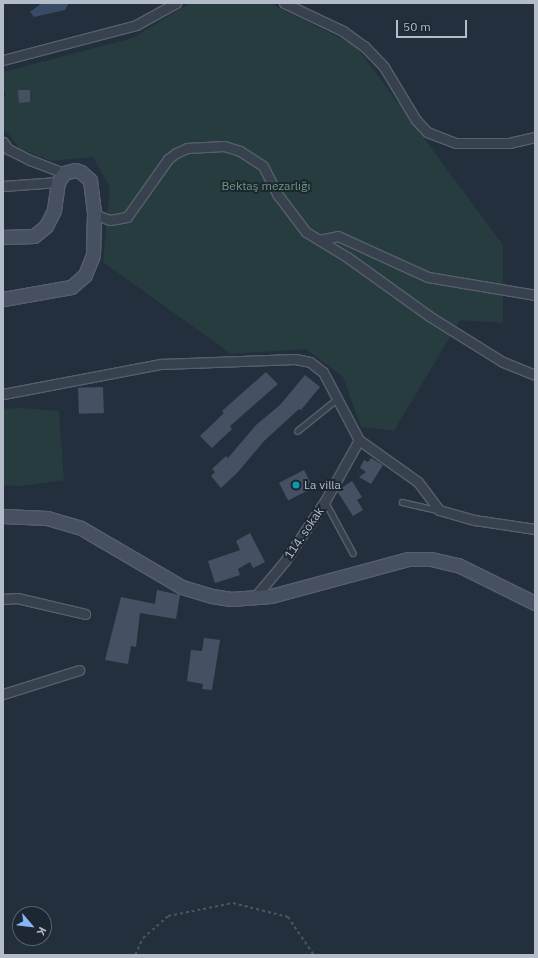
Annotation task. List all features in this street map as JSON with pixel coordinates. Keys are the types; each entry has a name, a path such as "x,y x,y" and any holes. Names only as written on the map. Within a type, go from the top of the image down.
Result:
{"street":[{"path":"3,60 136,25 176,3"},
{"path":"284,3 343,31 364,46 384,67 416,120 427,132 456,143 509,143 535,137"},
{"path":"94,214 110,220 127,217 168,159 187,148 224,146 240,151 263,166 294,219 319,240 347,257 429,316 496,358 535,375"},
{"path":"5,147 61,178"},
{"path":"3,186 61,178 75,170 81,172 90,180 94,214 93,255 90,266 78,282 71,287 3,299"},
{"path":"3,237 34,236 40,232 53,214 61,178"},
{"path":"319,240 338,236 428,277 535,294"},
{"path":"3,394 161,364 295,359 310,362 323,372 359,440 418,482 439,510 475,520 535,529"},
{"name":"114. sokak","path":"254,598 285,561 325,501 359,440"},
{"path":"3,516 47,518 66,523 91,534 182,587 212,596 254,598 408,559 431,559 458,565 535,603"},
{"path":"3,599 17,598 84,614"},
{"path":"3,694 79,670"}],"lane":[{"path":"297,431 337,399"},
{"path":"325,501 353,553"},
{"path":"402,502 439,510"}],"path":[{"path":"135,955 143,938 168,916 234,903 288,917 314,955"}],"green space":[{"name":"Bektaş mezarlığı","path":"190,3 269,3 355,45 503,245 503,323 460,320 394,431 361,427 343,377 306,349 231,354 103,262 110,187 93,157 51,161 20,149 3,127 3,98 6,95 3,89 3,72 133,38"},
{"path":"21,408 59,411 64,480 22,486 3,485 3,409"}],"water":[{"path":"42,3 69,3 65,10 34,17 30,12"}],"building":[{"path":"18,90 30,90 30,102 19,103"},
{"path":"266,372 278,384 230,426 232,429 212,448 200,436 224,413 222,411"},
{"path":"305,375 320,387 301,410 299,409 264,441 238,472 221,488 211,476 215,472 212,469 226,456 228,458 256,425 280,405"},
{"path":"103,387 104,413 79,414 78,388"},
{"path":"371,458 383,465 371,484 359,477 366,472 360,468 364,460 368,462"},
{"name":"La villa","path":"304,470 313,488 288,501 279,483"},
{"path":"352,481 362,497 357,500 363,510 353,516 337,491"},
{"path":"250,533 265,562 253,568 250,562 238,569 240,575 215,583 208,561 240,550 236,541"},
{"path":"157,590 180,595 176,619 140,613 136,647 131,646 128,664 105,660 121,597 155,604"},
{"path":"204,638 220,640 212,690 202,689 203,684 187,681 191,650 202,651"}],"place":[{"name":"La villa","path":"296,485"}]}
